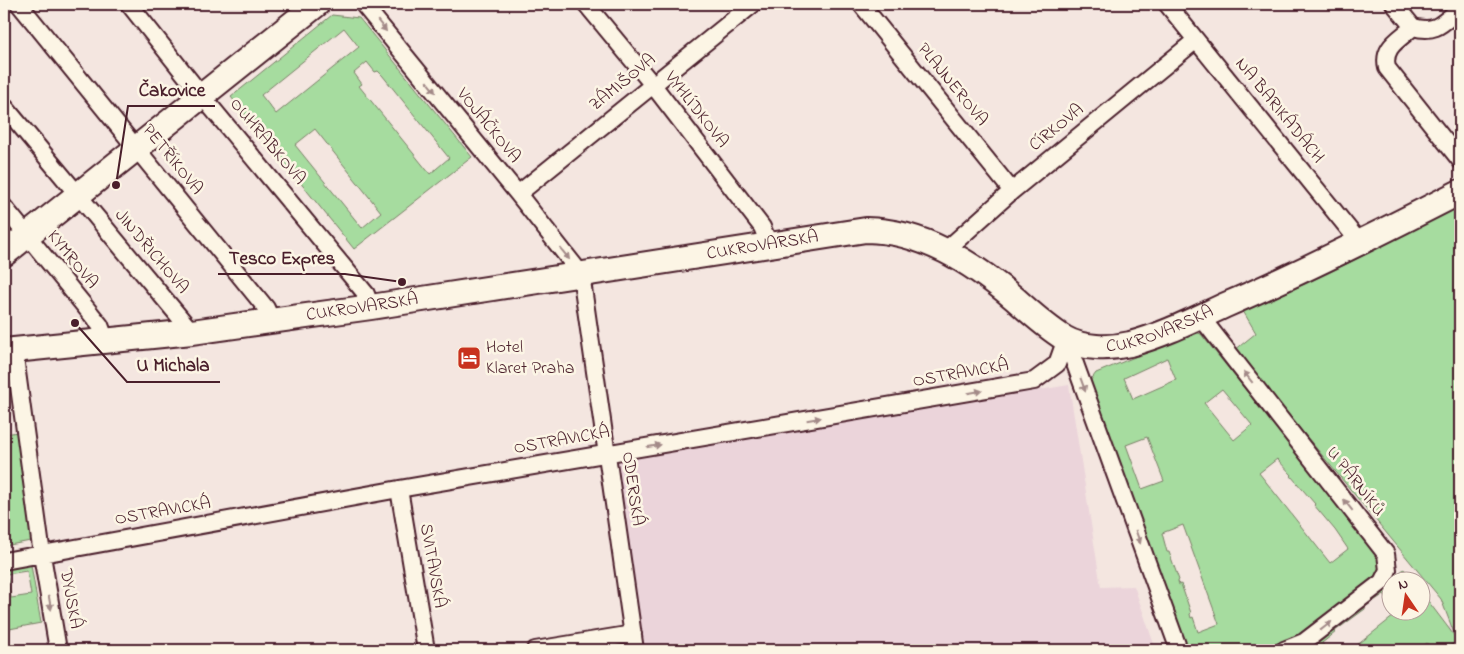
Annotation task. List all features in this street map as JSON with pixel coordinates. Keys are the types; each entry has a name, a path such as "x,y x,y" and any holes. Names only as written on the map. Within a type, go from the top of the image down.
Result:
{"street":[{"name":"PETŘÍKOVA","path":"19,4 266,308 272,321"},
{"name":"OUHRABKOVA","path":"129,4 202,96 366,294 371,307"},
{"path":"4,254 317,4"},
{"name":"VOJÁČKOVA","path":"363,4 581,274"},
{"name":"VYHLÍDKOVA","path":"586,4 652,85 762,227 769,244"},
{"name":"ZÁMIŠOVA","path":"518,194 753,4"},
{"name":"PLAJNEROVA","path":"861,4 1012,191"},
{"name":"NA BARIKÁDÁCH","path":"1167,4 1360,243"},
{"path":"1394,4 1413,27 1425,30 1435,29 1457,12"},
{"path":"1413,27 1387,51 1385,60 1387,68 1460,160"},
{"name":"CÍRKOVA","path":"946,250 1012,191 1196,40"},
{"name":"JINDŘICHOVA","path":"4,106 192,332"},
{"name":"CUKROVARSKÁ","path":"9,351 192,332 272,321 849,232 882,230 946,250 979,271 1052,330 1066,339 1081,345 1098,347 1122,345 1146,339 1200,316 1360,243 1460,192"},
{"name":"KYMROVA","path":"4,207 100,325 106,341"},
{"name":"ODERSKÁ","path":"581,274 634,642"},
{"name":"U PÁRNÍKŮ","path":"1200,316 1386,554 1388,570 1382,582 1304,642 1284,650"},
{"path":"1066,339 1179,650"},
{"name":"OSTRAVICKÁ","path":"4,561 398,489 1034,382 1057,364 1066,339"},
{"name":"DYJSKÁ","path":"9,351 58,650"},
{"name":"SVITAVSKÁ","path":"398,489 426,650"},
{"path":"535,650 634,642"}],"shaded area":[{"path":"1069,385 1101,587 1134,586 1156,650 645,650 617,462"},
{"path":"1451,625 1458,642 1446,650 1417,650"}],"green space":[{"path":"332,15 359,18 472,157 354,249 231,97","holes":["344,28 359,47 276,114 261,95","367,62 375,72 378,71 449,158 430,174 359,86 362,84 354,73","315,129 381,212 362,228 295,145"]},
{"path":"1460,205 1460,650 1446,650 1457,641 1443,650 1432,650 1427,643 1417,650 1351,650 1386,622 1432,622 1432,606 1456,638 1441,599 1432,588 1432,572 1419,572 1235,350 1256,333 1243,311 1380,247"},
{"path":"1195,332 1201,334 1378,556 1379,569 1375,579 1303,636 1271,650 1185,650 1091,385 1090,381 1096,373","holes":["1167,358 1176,380 1133,399 1124,378","1222,389 1252,425 1234,440 1204,403","1147,437 1164,481 1142,489 1126,445","1277,459 1315,504 1348,549 1330,563 1259,473","1183,525 1219,624 1198,632 1193,617 1191,618 1181,584 1179,585 1169,552 1167,552 1162,533"]},
{"path":"18,432 36,540 4,546 4,434"},
{"path":"31,565 41,623 4,630 4,570","holes":["27,571 31,595 11,598 7,574"]},
{"path":"1382,587 1382,595 1322,643 1327,650 1296,650 1309,645"}],"place":[{"name":"Čakovice","path":"116,185"},
{"name":"Tesco Expres","path":"402,282"},
{"name":"U Michala","path":"75,323"},
{"name":"Hotel Klaret Praha","path":"469,358"}]}
